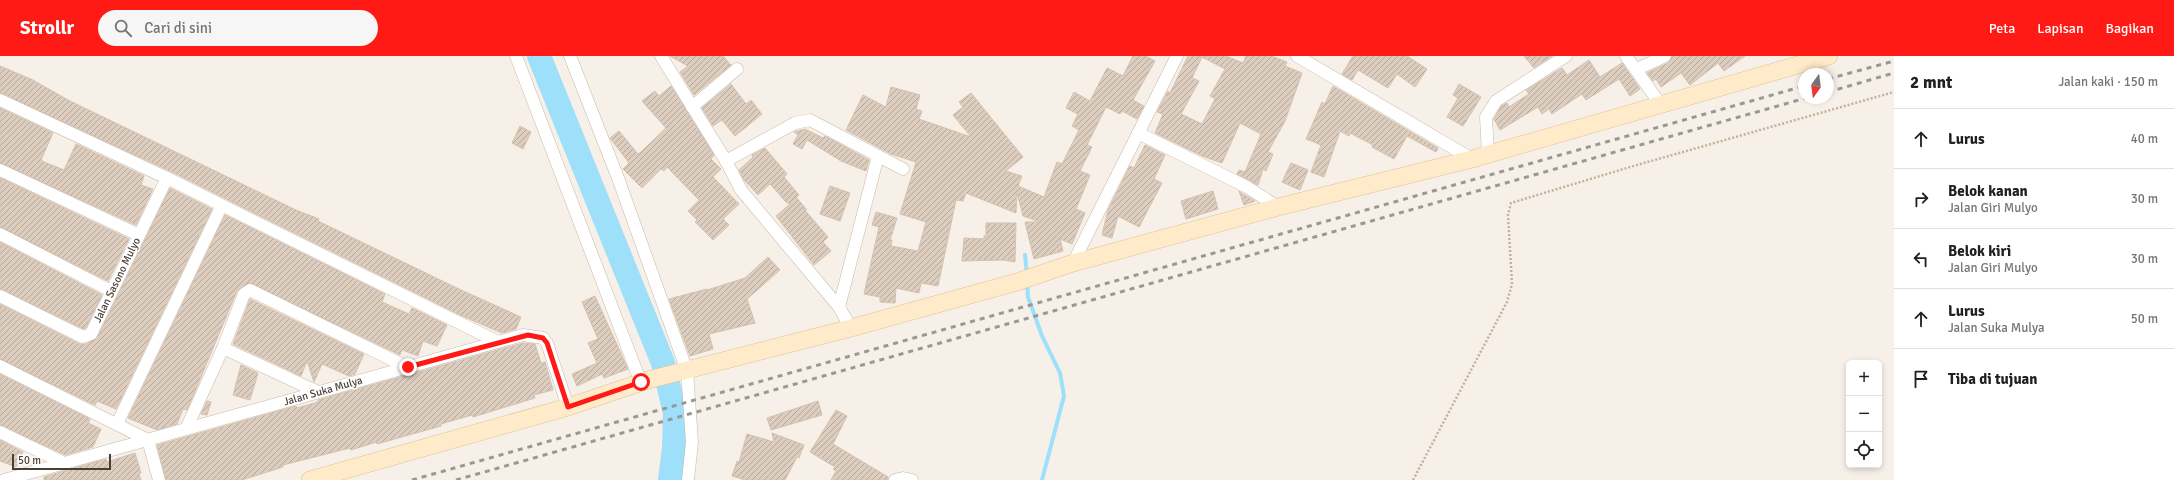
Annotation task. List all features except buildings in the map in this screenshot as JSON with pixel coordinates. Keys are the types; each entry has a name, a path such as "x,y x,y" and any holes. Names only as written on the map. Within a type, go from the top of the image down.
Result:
{"main road":[{"path":"310,480 568,407 645,381 851,328 1017,282 1073,263 1278,207 1480,156 1828,56"}],"street":[{"path":"516,56 645,381"},
{"path":"570,56 618,178 683,372 692,442 688,480"},
{"path":"661,56 726,160 741,190 839,307 851,328"},
{"path":"1073,263 1177,56"},
{"path":"1296,56 1480,156 1486,117 1496,101 1566,56"},
{"path":"1626,56 1637,69 1661,105"},
{"path":"1637,69 1665,56"},
{"path":"692,107 737,69"},
{"path":"0,100 168,178 221,206 498,342"},
{"path":"726,160 795,123 810,120 903,169"},
{"path":"1138,133 1247,187 1278,207"},
{"path":"839,307 878,156"},
{"path":"0,170 139,235"},
{"name":"Jalan Sasono Mulyo","path":"0,296 83,337 91,334 168,178"},
{"path":"117,424 221,206"},
{"path":"0,234 111,291"},
{"path":"186,429 223,348 244,294 250,290 408,367"},
{"name":"Jalan Suka Mulya","path":"4,480 523,335 543,338 550,348 568,407"},
{"path":"223,348 318,392"},
{"path":"0,366 148,440 159,480"},
{"path":"0,432 64,463"},
{"path":"895,480 903,478 912,480"}],"path":[{"path":"1413,480 1507,302 1512,284 1508,215 1512,203 1630,167 1894,92"}],"waterway":[{"path":"539,56 663,363 675,413 674,448 670,480"},
{"path":"1025,255 1027,275"},
{"path":"1027,283 1028,297 1042,336 1060,373 1064,396 1042,480"}],"railway":[{"path":"1834,77 1894,61"},
{"path":"1834,90 1894,73"},
{"path":"412,480 1798,88"},
{"path":"456,480 1798,100"}],"route":[{"path":"408,367 523,335 528,335 543,338 550,348 568,407 641,382"}]}
